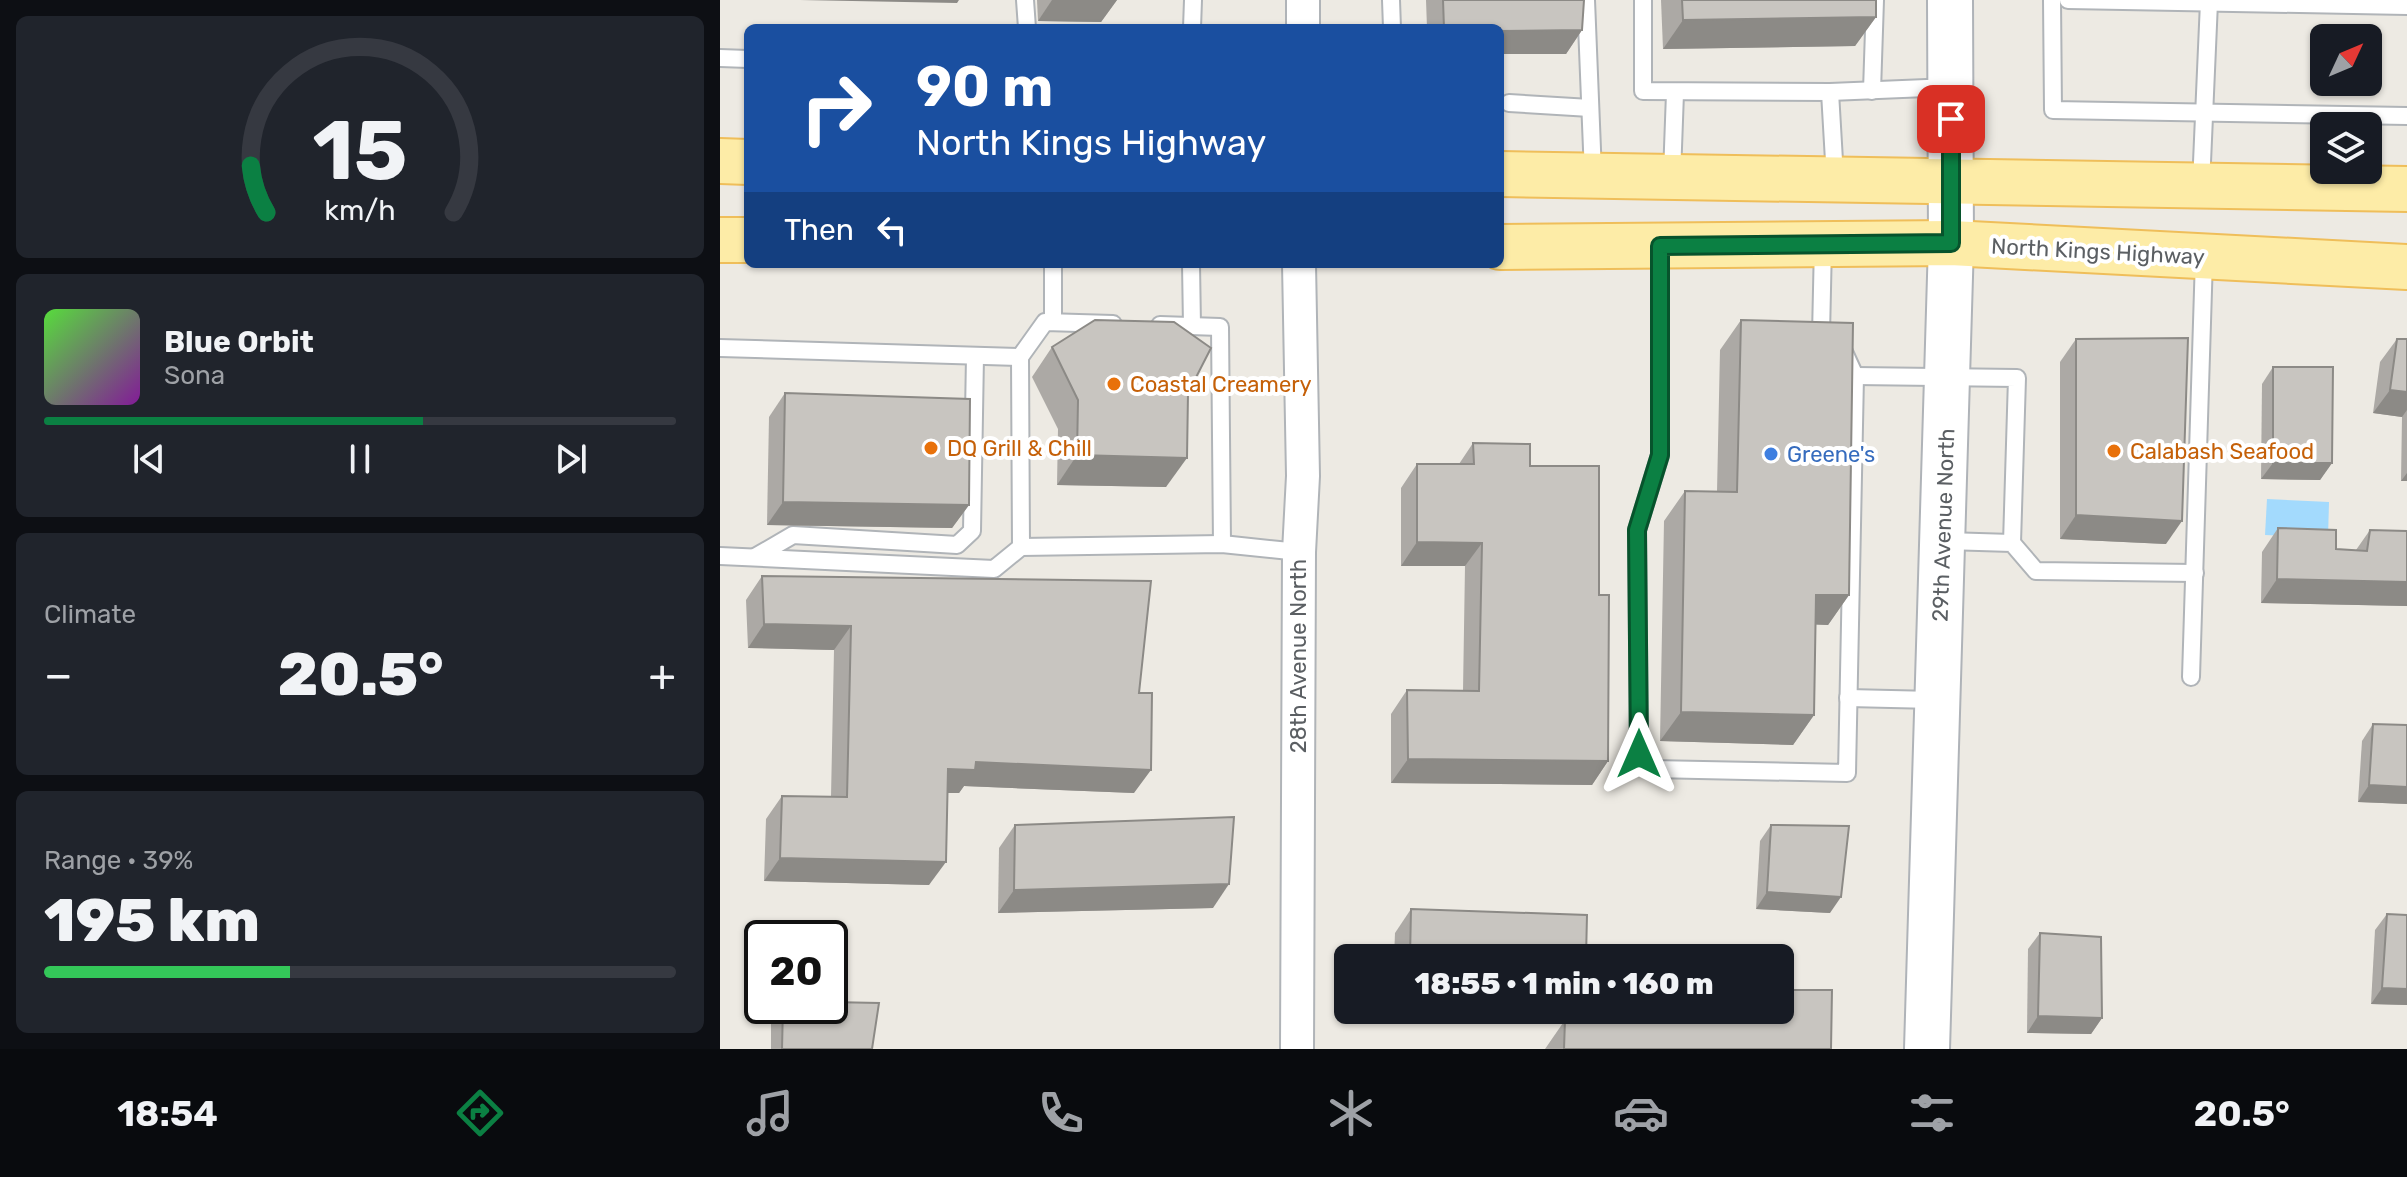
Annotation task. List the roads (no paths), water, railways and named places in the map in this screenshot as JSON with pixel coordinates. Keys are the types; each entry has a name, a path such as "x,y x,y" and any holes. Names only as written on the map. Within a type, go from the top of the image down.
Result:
{"main road":[{"name":"29th Avenue North","path":"1927,1049 1951,243 1950,0"},
{"path":"720,161 744,162"},
{"path":"1504,174 2407,189"},
{"path":"720,240 744,240"},
{"name":"North Kings Highway","path":"1504,247 1951,243 2407,267"}],"street":[{"path":"1303,0 1303,24"},
{"name":"28th Avenue North","path":"1297,1049 1299,552 1303,476 1299,268"}],"lane":[{"path":"1025,0 1027,24"},
{"path":"1192,24 1193,0"},
{"path":"1391,0 1392,24"},
{"path":"1586,0 1593,175"},
{"path":"1643,0 1643,91 1830,92 1951,87"},
{"path":"1872,91 1875,0"},
{"path":"2052,0 2053,110 2407,116"},
{"path":"2068,0 2380,3 2407,6"},
{"path":"2201,186 2209,2"},
{"path":"720,58 744,59"},
{"path":"1830,92 1835,180"},
{"path":"1672,177 1675,93"},
{"path":"1509,103 1590,108"},
{"path":"1660,246 1660,455 1637,530 1639,754 1652,769 1847,773 1855,376 1837,335 1815,335 1823,244"},
{"path":"2191,677 2204,256"},
{"path":"1053,268 1053,322"},
{"path":"1191,268 1192,326"},
{"path":"1021,547 1020,357 1045,322 1220,327 1222,544"},
{"path":"720,348 1020,357"},
{"path":"755,557 793,535 957,545 972,531 975,356"},
{"path":"1855,376 2017,378 2012,543 2036,571 2195,573"},
{"path":"1943,541 2012,543"},
{"path":"720,556 994,569 1021,547 1222,544 1299,552"},
{"path":"1848,698 1937,700"}],"water":[{"path":"2267,499 2329,502 2328,538 2265,535"}],"place":[{"name":"Coastal Creamery","path":"1114,384"},
{"name":"DQ Grill & Chill","path":"931,448"},
{"name":"Calabash Seafood","path":"2114,451"},
{"name":"Greene's","path":"1771,454"}]}
